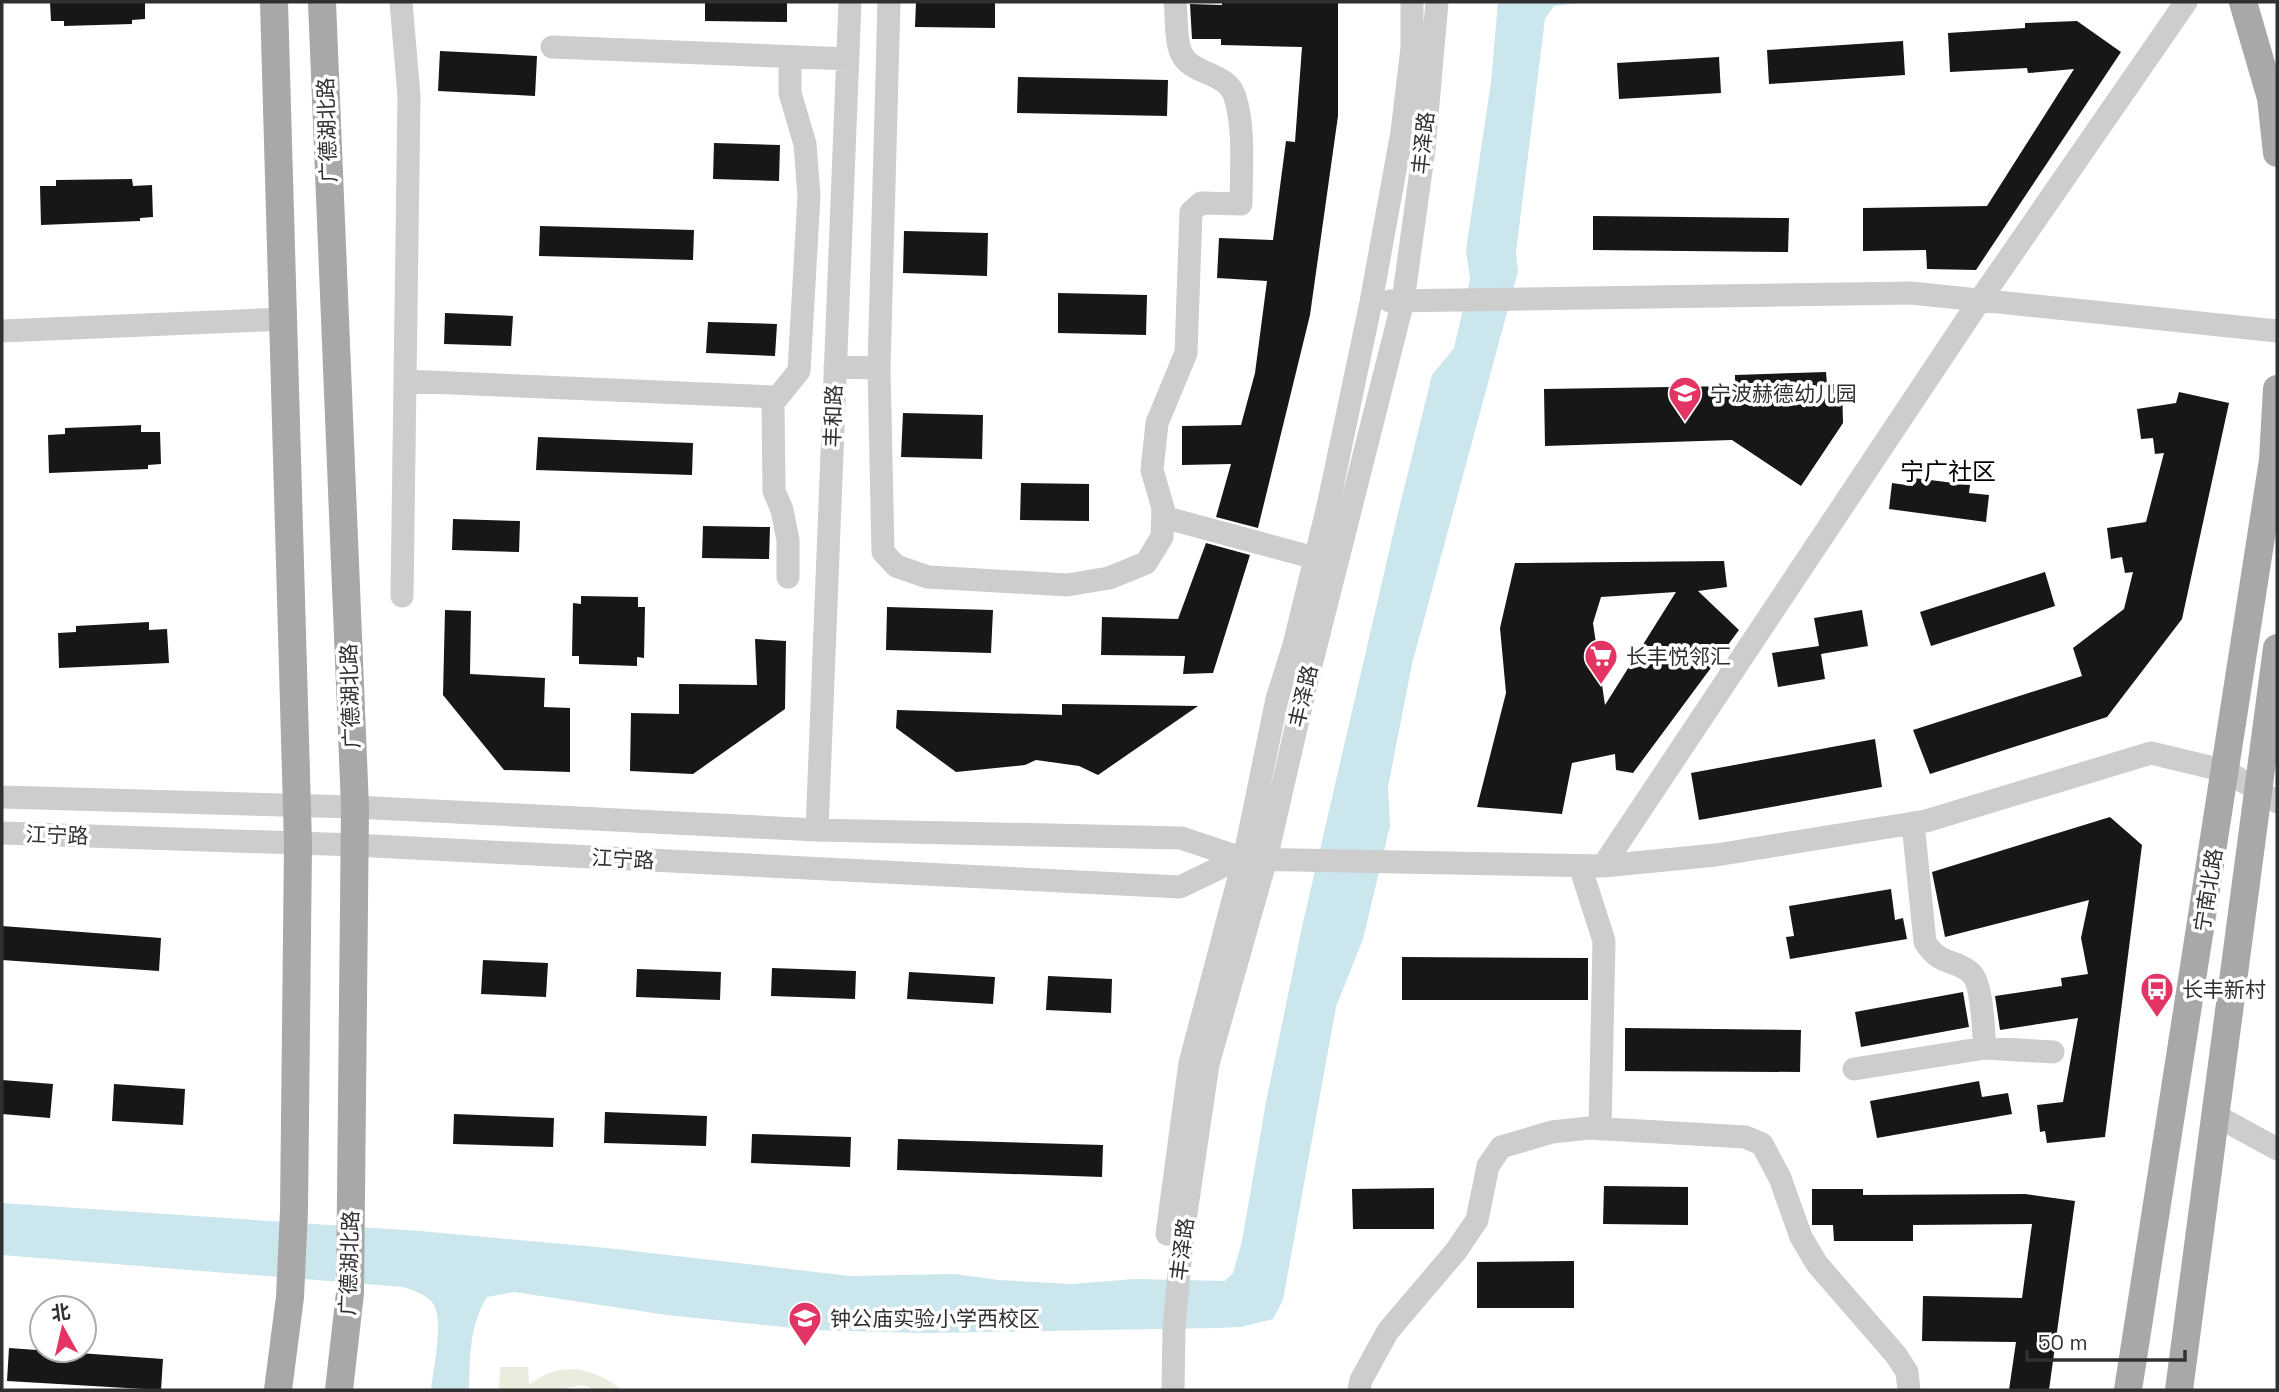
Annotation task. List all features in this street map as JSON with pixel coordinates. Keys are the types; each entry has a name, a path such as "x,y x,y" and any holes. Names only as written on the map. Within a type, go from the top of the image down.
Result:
{"main road":[{"path":"274,2 298,807 294,1211 290,1297 278,1390"},
{"name":"广德湖北路","path":"322,2 355,807 350,1293 339,1390"},
{"path":"2243,2 2271,98 2277,153"},
{"name":"宁南北路","path":"2128,1390 2227,771 2273,460 2277,388"},
{"name":"宁南北路","path":"2179,1390 2215,1115 2268,796 2277,648"}],"street":[{"path":"401,2 409,96 402,596"},
{"name":"丰和路","path":"817,830 850,2"},
{"path":"890,2 878,368 883,552 896,566 928,577 1053,585 1109,579 1146,563 1162,537 1163,517 1152,470 1157,423 1186,353 1191,212 1201,203 1241,204 1234,95 1221,78 1191,67 1180,50 1175,2"},
{"name":"丰泽路","path":"1157,1390 1166,1329 1180,1266 1208,1063 1249,859 1277,699 1315,558 1371,302 1402,132 1412,48 1412,2"},
{"name":"丰泽路","path":"1173,1390 1166,1329 1168,1230 1190,1063 1249,859 1305,689 1402,301 1424,149 1437,2"},
{"path":"1600,1129 1604,941 1591,866 2186,2"},
{"path":"552,47 848,59"},
{"path":"788,577 787,532 774,491 774,402 799,371 809,196 806,144 790,93 790,57"},
{"path":"1371,302 1911,293 2277,331"},
{"path":"2,331 285,319"},
{"path":"835,367 878,368"},
{"path":"405,381 776,397"},
{"path":"1163,517 1315,558"},
{"path":"1249,859 1591,866 1716,855 1913,823 2151,753 2227,771 2268,796"},
{"name":"江宁路","path":"2,797 355,807 817,830 1181,838 1249,859"},
{"path":"1913,823 1925,942 1934,956 1971,972 1978,987 1985,1048"},
{"name":"江宁路","path":"2,833 355,845 1180,887 1249,859"},
{"path":"1854,1069 1985,1048 2053,1052"},
{"path":"2215,1115 2277,1149"},
{"path":"1359,1390 1361,1380 1388,1331 1456,1251 1477,1220 1488,1166 1501,1147 1552,1132 1600,1129 1745,1137 1762,1144 1780,1178 1801,1237 1817,1264 1896,1354 1907,1372 1909,1390"}],"shaded area":[{"path":"500,1367 528,1367 529,1385 552,1372 576,1370 600,1376 622,1390 598,1390 582,1385 556,1390 499,1390"}],"water":[{"path":"1498,2 1586,2 1554,6 1545,19 1516,252 1518,272 1412,664 1388,787 1390,826 1363,939 1336,1007 1283,1300 1273,1319 1241,1327 1216,1328 923,1333 812,1330 667,1315 514,1292 487,1297 481,1308 472,1342 469,1390 431,1390 438,1331 436,1309 432,1302 407,1288 2,1255 2,1203 420,1231 607,1248 850,1276 955,1274 998,1280 1072,1284 1134,1279 1225,1281 1233,1273 1242,1241 1266,1102 1302,927 1398,513 1432,375 1454,348 1470,279 1466,250 1491,82"}],"building":[{"path":"50,2 145,2 145,19 132,20 132,24 64,26 64,21 51,21"},
{"path":"705,2 787,2 787,22 705,21"},
{"path":"916,2 995,2 995,28 915,27"},
{"path":"1222,2 1338,2 1338,116 1310,315 1258,528 1216,517 1231,464 1182,465 1182,426 1241,425 1255,373 1267,281 1217,278 1219,238 1273,240 1286,141 1295,142 1302,47 1221,45 1221,39 1192,39 1190,4 1222,5"},
{"path":"2077,21 2121,52 1976,270 1927,269 1926,250 1863,251 1863,208 1987,206 2074,69 2028,73 2027,68 1950,72 1948,33 2025,28 2025,23"},
{"path":"1903,41 1905,75 1769,84 1767,50"},
{"path":"440,51 537,56 535,96 438,91"},
{"path":"1719,57 1721,93 1619,99 1617,63"},
{"path":"1018,77 1168,80 1167,116 1017,113"},
{"path":"714,143 780,145 779,181 713,179"},
{"path":"132,179 133,186 152,185 153,217 140,218 140,221 41,225 40,186 56,186 56,180"},
{"path":"1593,216 1789,218 1788,252 1593,250"},
{"path":"540,226 694,230 693,260 539,256"},
{"path":"904,231 988,233 987,276 903,273"},
{"path":"1058,293 1147,295 1146,335 1058,333"},
{"path":"445,313 513,316 511,346 444,344"},
{"path":"708,322 777,324 775,356 706,353"},
{"path":"1826,372 1827,384 1842,384 1843,423 1801,486 1732,440 1545,446 1544,389 1735,386 1735,375"},
{"path":"2179,392 2229,403 2182,619 2107,717 1930,774 1913,730 2082,676 2073,648 2124,609 2133,572 2125,573 2122,557 2111,559 2107,528 2146,522 2164,453 2155,454 2153,438 2141,439 2137,409 2176,403"},
{"path":"903,413 983,415 982,459 901,457"},
{"path":"141,425 141,432 160,432 161,464 148,465 148,469 49,473 48,435 65,434 65,428"},
{"path":"538,437 693,443 692,475 536,470"},
{"path":"1914,478 1970,485 1969,493 1989,495 1986,522 1889,509 1892,483 1913,486"},
{"path":"1021,483 1089,484 1089,521 1020,520"},
{"path":"453,519 520,521 519,552 452,550"},
{"path":"703,526 770,527 769,559 702,558"},
{"path":"1206,543 1250,555 1213,673 1183,674 1185,656 1101,655 1102,617 1178,619"},
{"name":"长丰悦邻汇","path":"1724,561 1727,587 1698,591 1739,630 1633,773 1616,770 1615,754 1572,763 1562,814 1477,807 1506,693 1500,628 1515,563","holes":["1676,592 1605,705 1593,623 1601,597"]},
{"path":"2045,572 2055,606 1931,646 1920,612"},
{"path":"581,596 638,597 638,607 645,607 644,658 637,657 637,666 579,664 579,656 572,656 573,603 581,604"},
{"path":"887,607 993,610 991,653 886,650"},
{"path":"445,610 471,611 470,674 545,678 544,707 570,708 570,772 504,770 443,695"},
{"path":"1862,610 1868,646 1821,654 1825,679 1778,687 1772,653 1819,646 1814,618"},
{"path":"149,622 149,630 167,629 169,663 59,668 58,633 76,632 76,626"},
{"path":"755,639 786,641 785,709 693,774 630,771 631,713 679,714 679,684 757,685"},
{"path":"1062,704 1198,706 1098,775 1079,766 1036,760 1025,765 956,772 896,728 897,710 1062,715"},
{"path":"1875,739 1882,787 1699,820 1691,773"},
{"path":"2110,817 2142,845 2105,1137 2047,1143 2045,1131 2040,1132 2037,1105 2063,1102 2078,1018 2000,1030 1995,996 2062,986 2061,978 2088,974 2081,938 2089,900 1945,937 1932,872"},
{"path":"1891,889 1895,920 1903,918 1907,939 1790,959 1786,937 1794,936 1789,906"},
{"path":"2,926 161,938 159,971 2,960"},
{"path":"1402,957 1588,958 1588,1000 1402,1000"},
{"path":"483,960 548,963 546,997 481,994"},
{"path":"772,968 856,971 855,999 771,996"},
{"path":"637,969 721,972 720,1000 636,997"},
{"path":"909,972 995,977 993,1004 907,999"},
{"path":"1048,976 1112,979 1111,1013 1046,1010"},
{"path":"1963,992 1969,1027 1861,1047 1855,1012"},
{"path":"1625,1028 1801,1030 1800,1072 1625,1071"},
{"path":"2,1080 53,1084 50,1118 2,1114"},
{"path":"1979,1081 1982,1097 2008,1093 2012,1114 1877,1138 1870,1101"},
{"path":"114,1084 185,1089 183,1125 112,1121"},
{"path":"605,1112 707,1116 706,1146 604,1143"},
{"path":"454,1114 554,1118 553,1147 453,1144"},
{"path":"752,1134 851,1137 850,1167 751,1163"},
{"path":"898,1139 1103,1145 1102,1177 897,1170"},
{"path":"1604,1186 1688,1187 1688,1225 1603,1224"},
{"path":"1434,1188 1434,1229 1353,1229 1352,1189"},
{"path":"1812,1189 1863,1189 1863,1195 2025,1194 2075,1201 2049,1390 2009,1390 2016,1342 1922,1341 1923,1296 2022,1298 2032,1224 1913,1225 1913,1241 1834,1241 1833,1225 1812,1225"},
{"path":"1574,1261 1574,1308 1477,1308 1477,1262"},
{"path":"9,1348 28,1349 28,1364 98,1364 98,1354 163,1359 161,1390 7,1381"}],"place":[{"name":"宁波赫德幼儿园","path":"1685,423"},
{"name":"长丰悦邻汇","path":"1601,686"},
{"name":"长丰新村","path":"2157,1019"},
{"name":"钟公庙实验小学西校区","path":"805,1348"}],"district":[{"name":"宁广社区","path":"1948,471"}]}
